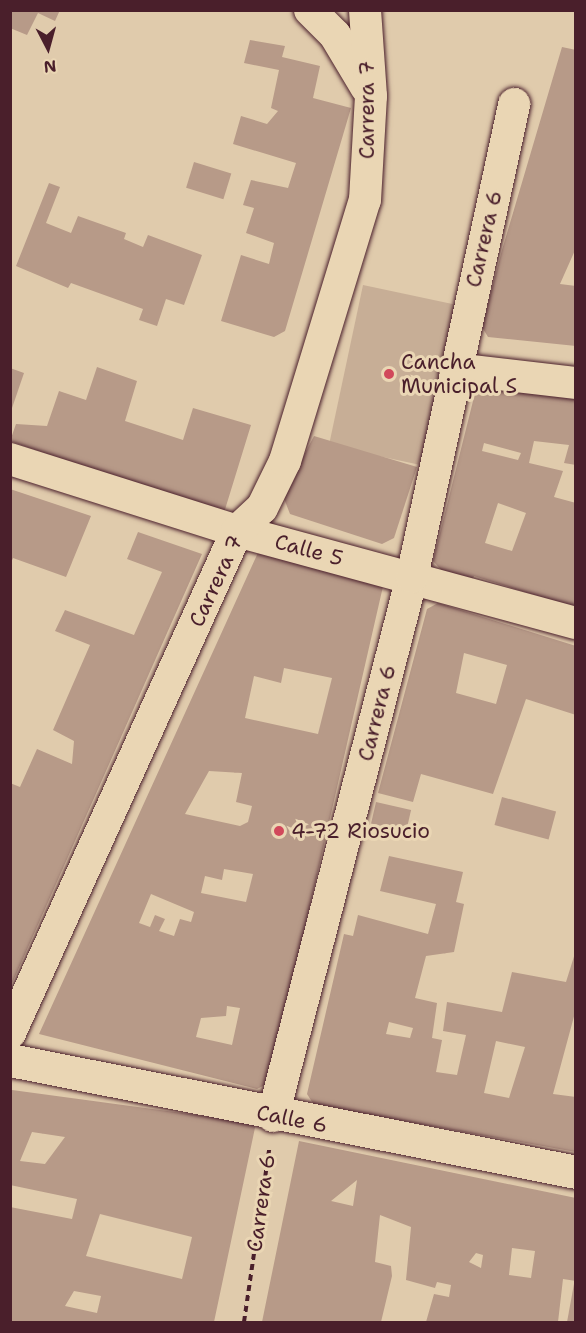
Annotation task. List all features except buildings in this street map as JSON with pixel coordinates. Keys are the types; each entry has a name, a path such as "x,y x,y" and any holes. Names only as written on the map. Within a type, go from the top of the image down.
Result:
{"street":[{"path":"310,10 335,35 371,96"},
{"name":"Carrera 7","path":"10,1033 237,531 262,508 285,461 330,323 364,200 371,96 365,10"},
{"name":"Carrera 6","path":"273,1116 412,577 455,369 514,104"},
{"path":"455,369 576,383"},
{"name":"Calle 5","path":"10,459 237,531 576,623"},
{"name":"Calle 6","path":"10,1060 273,1116 576,1172"}],"path":[{"name":"Carrera 6","path":"244,1323 273,1116"}],"shaded area":[{"name":"Cancha Municipal S","path":"363,285 456,305 422,465 329,445"}],"place":[{"name":"Cancha Municipal S","path":"389,374"},
{"name":"4-72 Riosucio","path":"279,831"}]}
